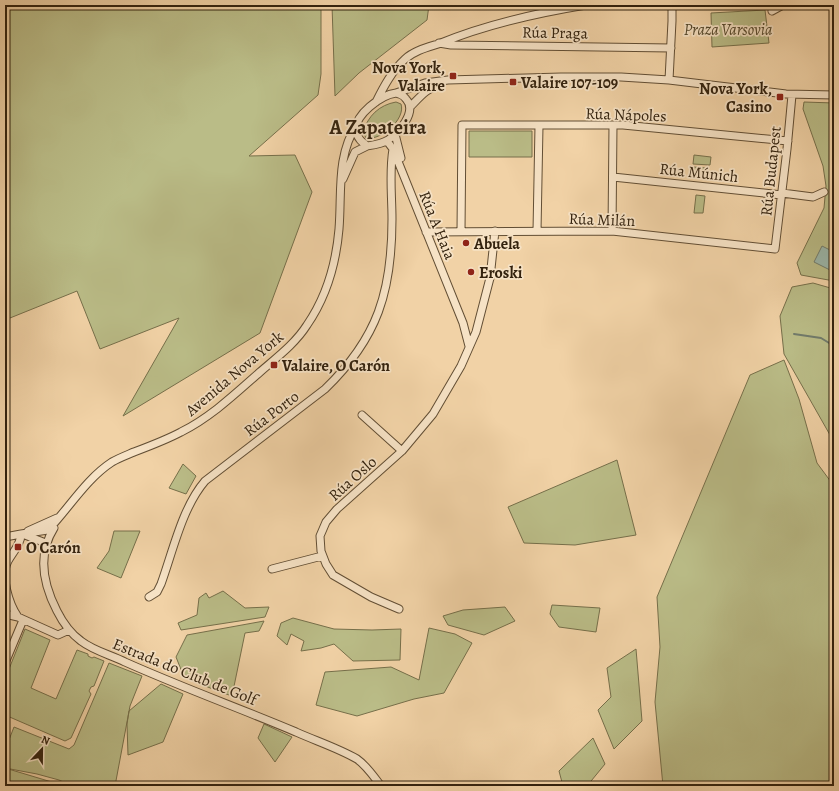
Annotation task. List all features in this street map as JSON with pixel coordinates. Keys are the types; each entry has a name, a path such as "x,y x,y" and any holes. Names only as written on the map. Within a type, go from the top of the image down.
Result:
{"street":[{"path":"376,102 396,69 406,58 422,49 461,34 552,11 586,5"},
{"path":"669,80 672,5"},
{"path":"772,11 784,5"},
{"name":"Rúa Praga","path":"439,43 451,45 671,48"},
{"path":"456,80 434,86 419,96 410,107 406,120 395,134 387,141 373,146 367,146 357,137 355,130 357,124 363,114 376,102 393,94 425,83 456,80 620,77 669,80 792,95 834,95"},
{"path":"388,80 387,88 393,94 400,94 404,97 408,101 410,107"},
{"name":"Rúa Budapest","path":"775,249 792,95"},
{"name":"Avenida Nova York","path":"21,534 61,517 93,479 104,468 113,462 173,437 199,422 234,395 299,336 316,312 331,276 336,258 339,229 341,168 350,134 357,124"},
{"name":"Rúa Nápoles","path":"461,231 462,125 613,125 788,141"},
{"path":"612,231 613,125"},
{"path":"537,231 539,126"},
{"name":"Rúa A Haia","path":"395,134 406,182 463,323 469,346"},
{"name":"Rúa A Haia","path":"387,141 401,164"},
{"name":"Avenida Nova York","path":"341,189 346,172 355,152 367,146"},
{"name":"Rúa Porto","path":"149,597 157,592 161,584 188,506 205,481 325,389 352,360 374,323 381,304 389,272 392,234 393,149"},
{"name":"Rúa Porto","path":"392,193 395,177 401,164"},
{"name":"Rúa Múnich","path":"613,177 813,197 824,192"},
{"path":"392,193 396,183 400,181 406,182"},
{"name":"Rúa Oslo","path":"399,609 371,597 334,575 322,556 320,536 326,522 337,509 402,451 433,414 461,366 476,332 490,278 495,231"},
{"name":"Rúa Milán","path":"426,232 612,231 775,249"},
{"path":"463,323 471,328 474,327 480,317"},
{"path":"362,414 402,451"},
{"name":"Estrada do Club de Golf","path":"61,517 49,532 44,575 46,588 64,625 81,642 358,760 370,771 381,786"},
{"path":"38,526 46,528 49,532"},
{"name":"Avenida Nova York","path":"5,537 49,532"},
{"path":"5,663 20,619 9,600 5,573 7,563 21,540 21,534 43,542 46,548"},
{"path":"272,570 322,556"},
{"path":"5,614 58,635 69,630"}],"green space":[{"path":"5,5 321,5 321,74 318,95 249,156 295,155 312,192 260,333 123,416 179,318 100,349 77,291 5,320"},
{"path":"332,5 429,5 427,20 359,73 335,96"},
{"name":"Praza Varsovia","path":"765,10 769,43 712,47 711,13"},
{"path":"396,102 401,104 402,110 400,116 391,128 378,136 366,138 363,132 371,116 384,106"},
{"path":"804,102 834,103 834,281 801,275 797,263 824,208 826,186 823,166 803,109"},
{"path":"469,131 532,131 532,157 469,157"},
{"path":"694,155 711,157 710,165 693,164"},
{"path":"694,167 706,168 706,173 694,172"},
{"path":"696,195 705,196 703,213 694,213"},
{"path":"813,283 834,289 834,442 784,354 780,316 792,287"},
{"path":"784,360 799,399 817,463 834,486 834,786 663,786 655,702 660,647 657,597 750,375"},
{"path":"617,460 636,535 575,545 524,543 508,507"},
{"path":"183,464 196,476 186,494 169,488"},
{"path":"114,531 140,531 121,578 97,568 109,551"},
{"path":"223,591 245,608 269,607 265,617 181,630 178,623 197,615 199,598 206,593 209,598"},
{"path":"552,605 600,608 596,632 559,627 550,614"},
{"path":"505,607 515,621 484,635 448,625 443,616 463,610"},
{"path":"293,618 334,629 401,629 400,660 353,661 334,644 321,648 301,651 304,641 291,634 287,645 277,636 281,623"},
{"path":"264,621 259,631 245,633 232,696 184,677 176,657 187,635"},
{"path":"429,628 455,634 472,643 444,693 414,699 357,716 316,705 325,672 391,667 419,680"},
{"path":"25,629 50,640 31,688 56,699 77,650 88,654 88,656 92,658 94,657 104,661 94,686 91,687 89,691 91,694 71,738 65,741 5,715 5,679"},
{"path":"636,649 642,721 614,749 598,710 611,697 607,668"},
{"path":"109,663 142,676 130,706 115,786 72,786 59,780 37,774 5,768 5,750 14,727 69,749 74,745"},
{"path":"161,684 183,694 163,742 128,755 127,724 129,711"},
{"path":"264,724 292,737 275,762 258,738"},
{"path":"593,738 605,764 587,786 563,786 559,771"},
{"path":"5,768 65,786 5,786"}],"shaded area":[{"path":"822,246 834,252 834,272 814,262"}],"waterway":[{"path":"794,334 821,338 834,346"}],"place":[{"name":"Nova York, Valaire","path":"453,76"},
{"name":"Valaire 107-109","path":"513,82"},
{"name":"Nova York, Casino","path":"780,97"},
{"name":"Abuela","path":"466,243"},
{"name":"Eroski","path":"471,272"},
{"name":"Valaire, O Carón","path":"274,365"},
{"name":"O Carón","path":"18,547"}],"district":[{"name":"A Zapateira","path":"378,127"}]}
